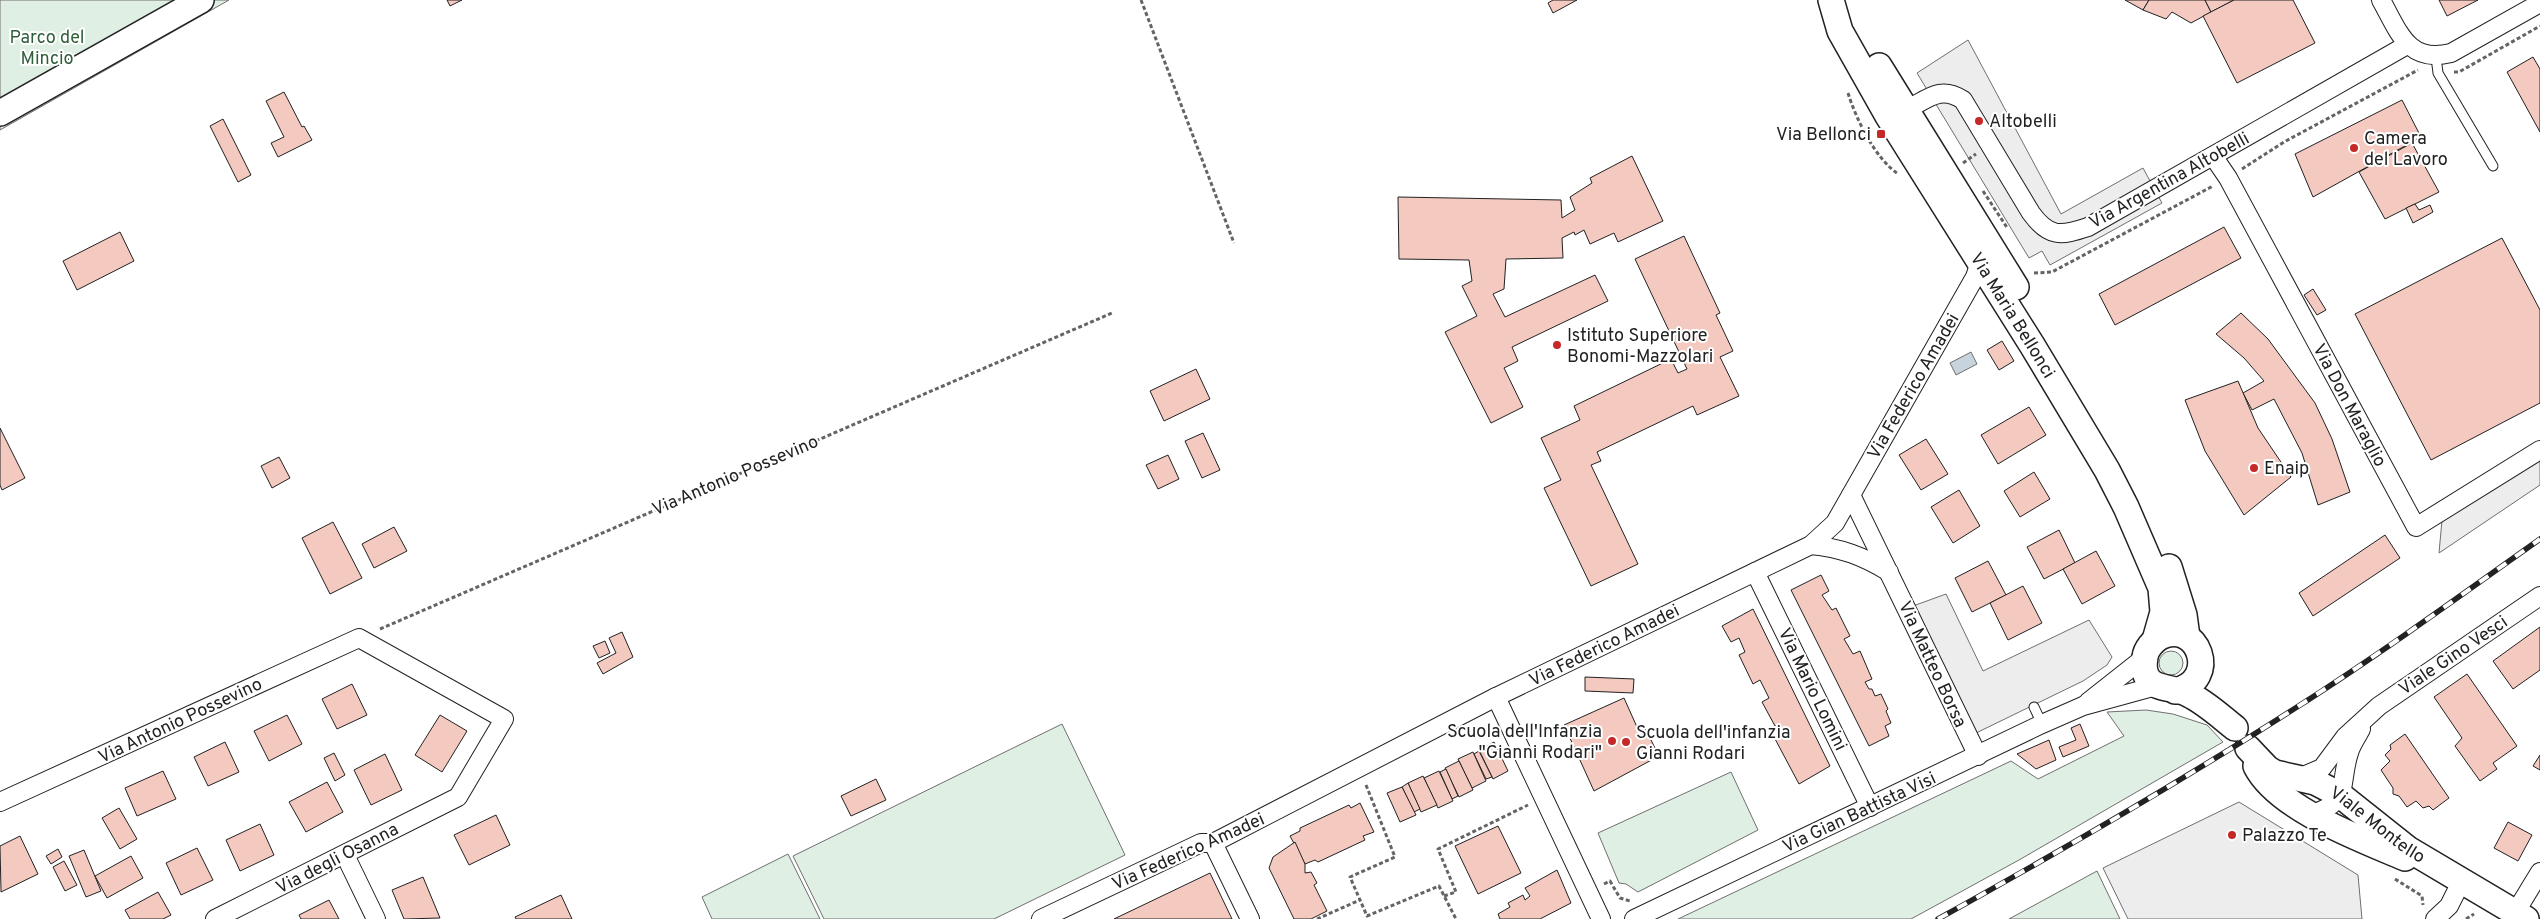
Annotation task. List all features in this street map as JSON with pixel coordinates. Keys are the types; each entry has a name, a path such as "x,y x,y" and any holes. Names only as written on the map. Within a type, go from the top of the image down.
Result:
{"street":[{"path":"0,113 201,0"},
{"name":"Via Maria Bellonci","path":"1831,0 1840,31 1888,116 1981,263 2107,470 2145,547 2161,588 2163,612 2150,649"},
{"name":"Via Maria Bellonci","path":"1848,0 1848,10 1855,28 1906,110 1951,170 1973,195 2138,500 2172,574 2184,615 2187,637 2198,648 2201,659 2200,672 2235,728 2186,693 2166,688"},
{"path":"2381,0 2407,45 2437,65 2451,53 2540,3"},
{"name":"Via Argentina Altobelli","path":"1906,110 1943,92 1952,92 1963,100 2042,228 2063,235 2088,227 2407,45"},
{"name":"Via Don Maraglio","path":"2213,156 2228,178 2416,527 2540,450"},
{"path":"1973,195 1967,222 1982,248 1981,263"},
{"name":"Via Federico Amadei","path":"1041,919 1200,843 1213,844 1496,697 1811,544 1835,523 1981,263"},
{"name":"Via Matteo Borsa","path":"1851,495 1978,756"},
{"path":"1811,544 1836,547 1851,552 1889,572"},
{"name":"Via Mario Lomini","path":"1756,572 1870,807"},
{"name":"Viale Gino Vesci","path":"2301,777 2322,768 2345,737 2368,715 2540,596"},
{"path":"2187,637 2167,634 2150,649 2147,674 2166,688 2191,684 2200,672"},
{"name":"Via degli Osanna","path":"215,919 458,797 504,719 359,638"},
{"name":"Via Antonio Possevino","path":"2,797 359,638"},
{"name":"Via Gian Battista Visi","path":"2083,706 2150,649"},
{"name":"Via Gian Battista Visi","path":"1634,919 2083,706 2166,688"},
{"path":"1496,697 1601,919"},
{"name":"Viale Gino Vesci","path":"2342,788 2349,753 2368,715"},
{"name":"Viale Montello","path":"2301,777 2275,773 2267,768 2248,748 2267,783 2283,797 2367,842 2461,882"},
{"path":"2330,759 2330,777 2342,788"},
{"path":"2301,777 2342,788"},
{"path":"2312,814 2324,810 2342,788"},
{"name":"Viale Montello","path":"2342,788 2364,815 2408,849 2520,916"},
{"name":"Viale Montello","path":"2342,788 2349,814 2367,842"},
{"path":"1213,844 1250,919"},
{"path":"345,855 376,919"},
{"path":"2520,916 2540,872"},
{"path":"2435,919 2450,906 2461,882"}],"lane":[{"path":"2437,65 2493,166"},
{"path":"2034,707 2042,724"}],"path":[{"path":"1140,0 1234,243"},
{"path":"2028,270 2033,273 2052,272 2228,178 2284,142 2417,70 2437,65"},
{"path":"1951,170 1990,145"},
{"path":"1973,195 1988,194 2010,232"},
{"name":"Via Antonio Possevino","path":"359,638 1112,313"},
{"path":"1359,768 1395,857 1350,877 1367,916 1439,886 1456,919"},
{"path":"1444,896 1456,892 1438,850 1544,798"},
{"path":"1588,892 1610,881 1620,898 1628,901 1637,900"},
{"path":"1317,919 1360,900"}],"green space":[{"name":"Parco del Mincio","path":"0,0 229,0 0,130"},
{"path":"2171,651 2179,655 2183,663 2179,671 2171,675 2163,671 2159,663 2163,655"},
{"path":"2146,710 2173,714 2207,725 2223,742 2019,860 1911,919 1678,919 2011,761 2038,779 2124,736 2107,712"},
{"path":"1062,724 1125,855 994,919 824,919 793,856"},
{"path":"1731,772 1758,830 1638,892 1626,884 1619,883 1598,833"},
{"path":"788,854 820,919 712,919 702,897"},
{"path":"2097,871 2120,919 2009,919"}],"shaded area":[{"name":"Altobelli","path":"1968,40 2061,214 2143,168 2162,203 2050,265 2042,251 2029,258 1917,73"},
{"path":"1971,352 1977,364 1956,375 1950,363"},
{"path":"2540,453 2540,485 2439,553 2442,520"},
{"path":"1946,594 1983,671 2089,620 2112,657 2107,665 2083,681 1974,734 1913,606"},
{"name":"Palazzo Te","path":"2239,802 2358,875 2362,919 2128,919 2103,868"}],"building":[{"path":"447,0 462,0 450,6"},
{"path":"1553,0 1577,0 1553,13 1548,3"},
{"path":"2125,0 2149,0 2143,10"},
{"path":"2149,0 2205,0 2211,12 2191,23 2172,12 2166,19 2143,10"},
{"path":"2205,0 2234,0 2211,12"},
{"path":"2234,0 2293,0 2315,43 2237,83 2203,16"},
{"path":"2439,0 2478,0 2447,16"},
{"path":"2533,57 2540,69 2540,132 2507,72"},
{"path":"284,92 302,127 304,126 312,140 278,157 271,143 284,137 266,101"},
{"name":"Camera del Lavoro","path":"2402,100 2421,137 2313,197 2295,154"},
{"path":"223,119 251,175 238,182 210,126"},
{"path":"2412,143 2439,192 2385,219 2359,172"},
{"path":"1632,156 1663,221 1618,242 1614,233 1590,244 1584,230 1575,235 1574,232 1562,238 1563,258 1506,259 1504,289 1493,294 1505,317 1595,275 1608,301 1512,347 1518,361 1504,368 1523,407 1491,423 1445,332 1477,316 1462,286 1472,281 1469,260 1399,259 1398,197 1561,200 1562,218 1575,210 1570,197 1592,183 1590,178"},
{"path":"2415,204 2419,210 2430,205 2433,212 2413,223 2406,208"},
{"path":"2224,227 2241,258 2115,325 2099,294"},
{"path":"120,232 134,261 77,290 63,261"},
{"path":"1684,236 1720,313 1716,315 1733,351 1720,357 1739,396 1697,415 1693,406 1597,452 1601,461 1591,465 1638,564 1591,586 1544,488 1561,480 1541,438 1580,420 1574,406 1671,359 1678,373 1687,369 1635,259"},
{"path":"2502,238 2540,310 2540,403 2431,460 2355,314"},
{"path":"2313,289 2326,310 2317,315 2304,295"},
{"path":"2241,313 2268,339 2315,403 2332,439 2350,492 2318,505 2302,453 2274,399 2252,410 2243,393 2264,381 2244,358 2216,334"},
{"path":"2002,341 2014,361 1999,370 1987,350"},
{"path":"1196,369 1210,399 1164,421 1150,391"},
{"path":"2238,381 2258,428 2291,477 2244,515 2205,451 2185,400"},
{"path":"2029,407 2046,435 1998,464 1981,435"},
{"path":"0,428 25,478 2,490 0,485"},
{"path":"1203,433 1220,470 1202,478 1185,441"},
{"path":"1926,439 1948,474 1921,490 1899,455"},
{"path":"1168,455 1179,479 1158,489 1146,465"},
{"path":"279,457 290,478 272,488 261,466"},
{"path":"2034,472 2050,499 2020,517 2004,491"},
{"path":"1959,490 1980,526 1953,543 1931,507"},
{"path":"333,522 362,578 330,594 302,538"},
{"path":"394,527 407,551 374,568 362,544"},
{"path":"2059,530 2075,563 2044,579 2027,547"},
{"path":"2385,535 2400,558 2313,616 2299,593"},
{"path":"2096,551 2115,586 2082,604 2063,569"},
{"path":"1988,561 2006,595 1972,612 1955,578"},
{"path":"1821,575 1829,591 1822,595 1832,610 1836,608 1850,636 1844,639 1853,654 1860,651 1872,679 1865,682 1869,689 1872,689 1875,696 1881,694 1888,709 1886,711 1891,723 1885,726 1889,736 1869,746 1791,590"},
{"path":"2023,586 2042,623 2008,640 1990,603"},
{"path":"1753,609 1830,766 1799,784 1774,737 1783,732 1780,726 1775,726 1762,702 1769,698 1760,680 1753,684 1739,655 1745,652 1739,638 1731,642 1722,626"},
{"path":"2540,627 2540,670 2513,689 2493,661"},
{"path":"622,632 633,657 603,674 597,663 616,653 609,638"},
{"path":"605,641 610,653 599,658 593,646"},
{"path":"2467,674 2517,746 2493,763 2497,769 2480,781 2455,746 2462,738 2434,697"},
{"path":"1585,677 1634,679 1633,693 1585,691"},
{"path":"352,684 367,715 337,729 322,699"},
{"name":"Scuola dell'Infanzia \"Gianni Rodari\"","path":"1624,698 1637,727 1643,724 1659,756 1594,791 1564,725"},
{"path":"287,715 302,744 269,761 254,731"},
{"path":"440,715 467,731 442,772 415,755"},
{"path":"2080,724 2089,746 2063,757 2059,747 2076,740 2071,728"},
{"path":"2405,734 2449,798 2433,810 2429,806 2423,808 2416,801 2407,807 2399,796 2393,794 2393,788 2381,770 2390,761 2385,755 2391,749 2390,745"},
{"path":"2049,740 2056,760 2036,769 2017,754"},
{"path":"225,742 239,772 208,786 194,757"},
{"path":"1494,742 1508,771 1493,779 1479,750"},
{"path":"1479,751 1492,777 1486,779 1474,754"},
{"path":"1473,752 1486,781 1472,788 1458,759"},
{"path":"334,753 345,775 335,781 324,758"},
{"path":"385,754 402,790 371,805 354,770"},
{"path":"2540,755 2540,770 2533,766"},
{"path":"1459,761 1473,790 1459,797 1445,768"},
{"path":"1446,769 1458,796 1452,799 1440,772"},
{"path":"163,771 176,799 137,816 125,788"},
{"path":"1439,771 1453,801 1438,808 1424,778"},
{"path":"1423,776 1437,805 1421,812 1408,783"},
{"path":"876,779 886,800 851,816 841,796"},
{"path":"327,782 343,812 306,832 289,802"},
{"path":"1408,783 1420,809 1414,812 1402,787"},
{"path":"1402,787 1416,815 1400,822 1387,793"},
{"path":"1360,803 1374,832 1363,836 1365,840 1318,862 1315,860 1305,864 1290,836 1300,831 1300,828 1349,805 1351,808"},
{"path":"119,808 137,839 120,849 102,818"},
{"path":"496,815 510,845 469,865 454,835"},
{"path":"2508,822 2532,835 2518,861 2494,848"},
{"path":"260,824 274,855 240,871 226,840"},
{"path":"1498,826 1521,873 1478,894 1455,846"},
{"path":"20,836 38,874 1,892 0,846"},
{"path":"1295,842 1305,864 1305,873 1311,872 1317,883 1314,885 1327,911 1311,919 1294,919 1269,868 1273,857"},
{"path":"197,848 213,880 181,895 166,863"},
{"path":"58,849 62,857 51,864 46,856"},
{"path":"84,850 101,891 86,897 69,856"},
{"path":"131,856 143,878 107,898 95,876"},
{"path":"64,861 77,885 65,891 53,867"},
{"path":"1557,870 1571,903 1540,919 1500,919 1498,914 1510,907 1508,903 1523,895 1525,900 1530,896 1525,888"},
{"path":"1210,873 1232,919 1114,919"},
{"path":"423,877 440,918 404,919 392,890"},
{"path":"158,892 171,915 163,919 130,919 125,910"},
{"path":"561,895 572,919 516,919 515,917"},
{"path":"329,900 339,919 301,919 299,915"}],"railway":[{"path":"1938,919 2119,816 2253,735 2389,646 2540,539"}],"place":[{"name":"Altobelli","path":"1979,121"},
{"name":"Via Bellonci","path":"1881,134"},
{"name":"Camera del Lavoro","path":"2354,148"},
{"name":"Istituto Superiore Bonomi-Mazzolari","path":"1557,345"},
{"name":"Enaip","path":"2254,468"},
{"name":"Scuola dell'Infanzia \"Gianni Rodari\"","path":"1612,741"},
{"name":"Scuola dell'infanzia Gianni Rodari","path":"1626,742"},
{"name":"Palazzo Te","path":"2232,835"}]}
